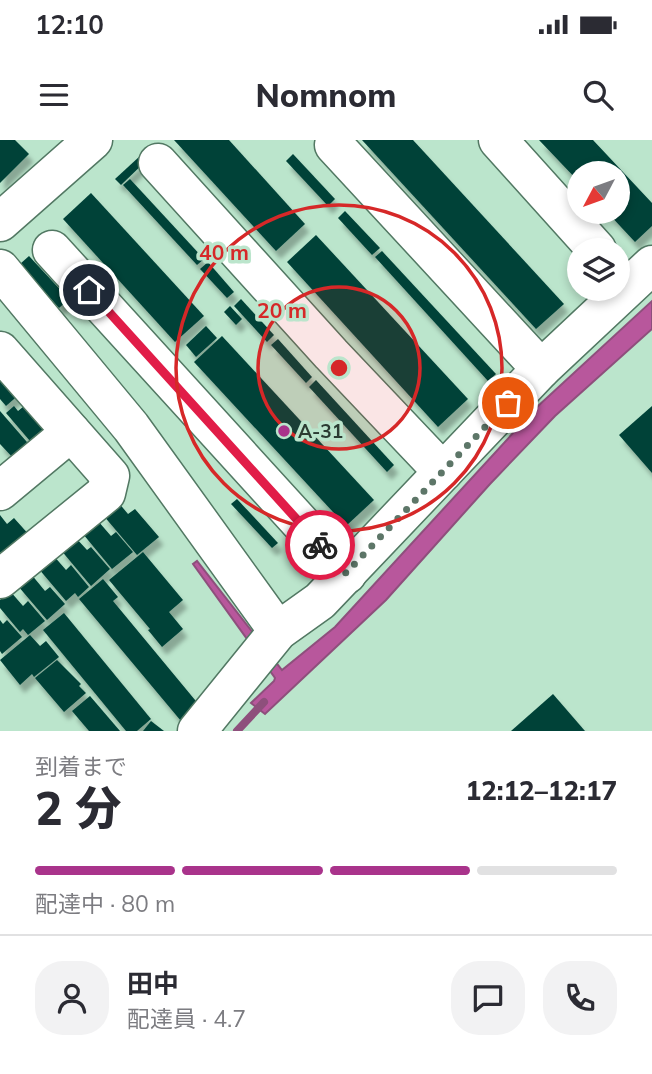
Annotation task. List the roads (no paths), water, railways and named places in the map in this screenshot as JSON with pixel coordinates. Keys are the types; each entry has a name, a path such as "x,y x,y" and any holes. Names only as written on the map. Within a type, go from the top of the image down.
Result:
{"street":[{"path":"0,222 93,140"},
{"path":"498,140 586,238"},
{"path":"334,145 541,369"},
{"path":"158,163 331,354 443,472"},
{"path":"52,250 346,573"},
{"path":"0,269 131,427 267,645"},
{"path":"197,731 267,645 320,601 633,275"},
{"path":"0,351 110,476 106,493 0,579"},
{"path":"0,491 71,432"}],"waterway":[{"path":"237,731 264,702"}],"place":[{"name":"A-31","path":"284,431"}]}
